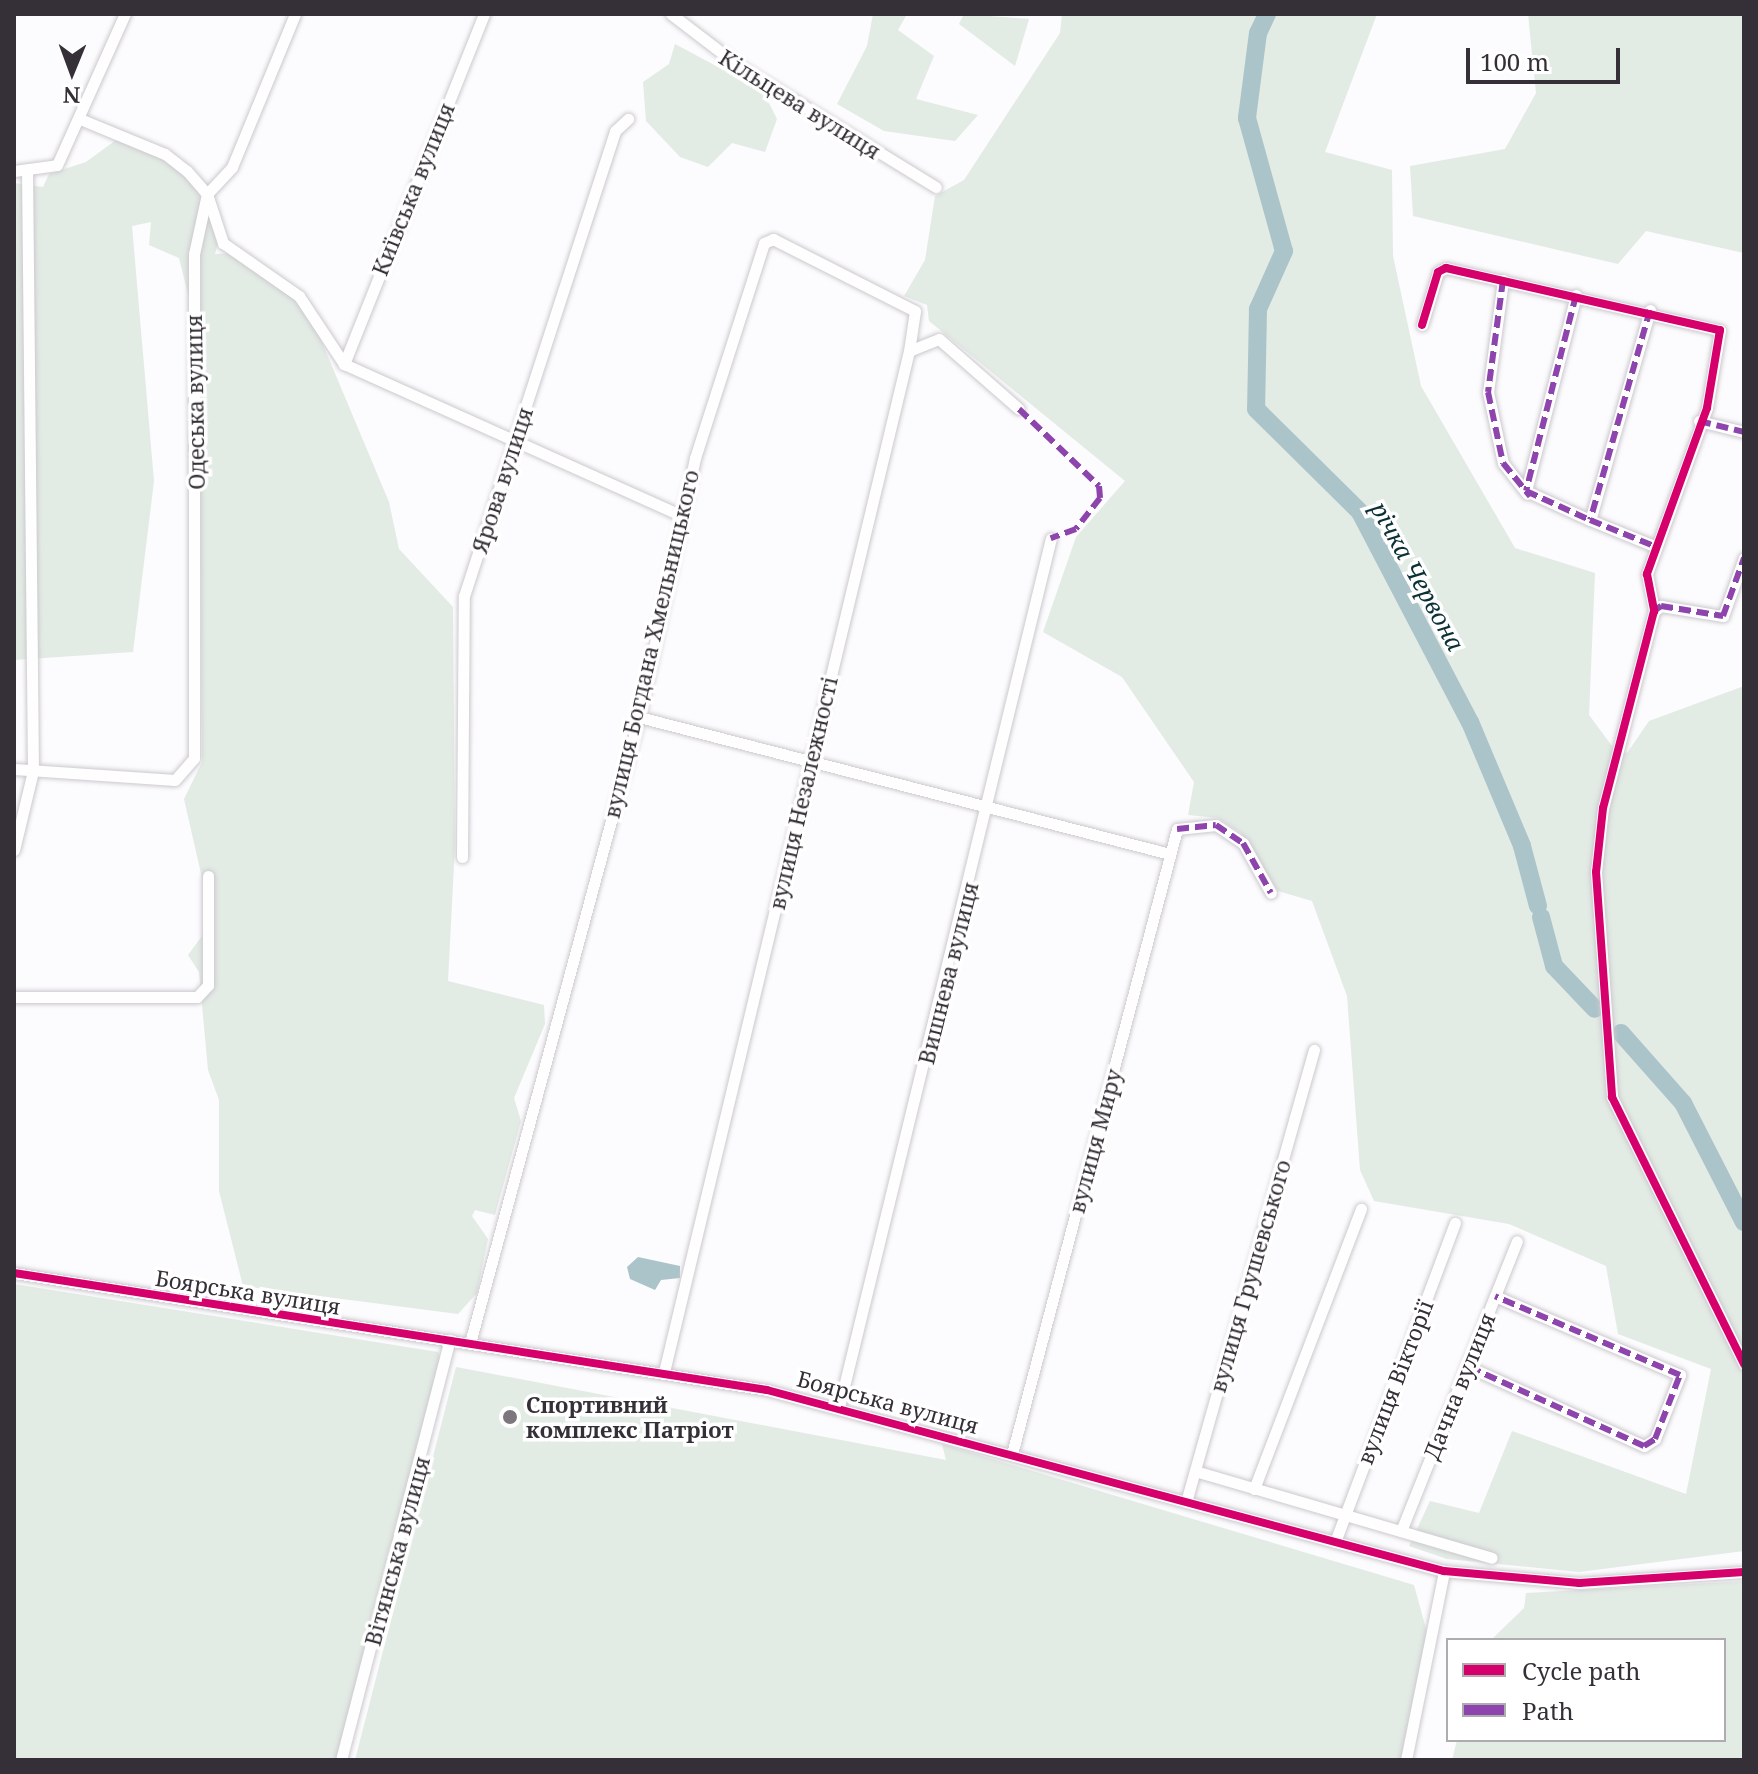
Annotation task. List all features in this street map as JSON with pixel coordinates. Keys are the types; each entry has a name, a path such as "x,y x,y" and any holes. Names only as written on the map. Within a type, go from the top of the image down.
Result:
{"street":[{"path":"14,171 27,173 57,165 125,14"},
{"name":"Одеська вулиця","path":"33,771 175,780 194,758 194,254 207,194 232,167 295,14"},
{"name":"Київська вулиця","path":"344,364 484,14"},
{"name":"Кільцева вулиця","path":"671,14 739,66 936,187"},
{"path":"80,119 165,154 207,194 223,243 299,296 344,364 512,444 680,515"},
{"name":"Ярова вулиця","path":"462,857 459,620 512,444 615,131 628,119"},
{"path":"14,850 33,771 27,173"},
{"name":"вулиця Богдана Хмельницького","path":"470,1343 639,717 680,515 764,243 773,239 915,311 909,351"},
{"path":"1422,325 1442,268 1650,310 1720,330 1699,421 1654,546 1646,587 1654,611 1603,808 1596,872 1609,994 1606,1062 1612,1097 1744,1364"},
{"path":"1503,280 1488,392 1503,463 1530,496 1654,546"},
{"path":"1530,496 1526,483 1576,295"},
{"path":"1590,520 1650,310"},
{"path":"909,351 939,339 1019,409"},
{"name":"вулиця Незалежності","path":"664,1372 909,351"},
{"path":"1699,421 1744,432"},
{"name":"Вишнева вулиця","path":"839,1407 989,809 1051,538"},
{"path":"1654,611 1661,606 1723,616 1744,558"},
{"path":"639,717 812,758 989,809 1170,854"},
{"path":"14,769 33,771"},
{"name":"вулиця Миру","path":"1012,1454 1177,829 1191,823 1225,831 1243,843 1271,893"},
{"path":"14,997 197,997 208,985 208,876"},
{"name":"вулиця Грушевського","path":"1186,1502 1314,1050"},
{"path":"1254,1489 1361,1209"},
{"name":"вулиця Вікторії","path":"1335,1542 1455,1223"},
{"name":"Дачна вулиця","path":"1401,1531 1517,1241"},
{"name":"Боярська вулиця","path":"14,1273 664,1372 839,1407 1444,1571 1579,1583 1744,1572"},
{"path":"1469,1367 1644,1446 1655,1439 1680,1375 1495,1296"},
{"name":"Вітянська вулиця","path":"341,1760 450,1340"},
{"path":"1195,1471 1492,1558"},
{"path":"1406,1760 1444,1571"}],"shaded area":[{"path":"873,14 907,14 898,30 934,56 916,99 978,115 955,141 884,131 837,104 867,46"},
{"path":"964,14 1029,19 1015,66 959,24"},
{"path":"1062,14 1377,14 1325,152 1392,170 1393,256 1421,386 1515,548 1595,573 1589,715 1612,746 1627,753 1649,721 1744,686 1744,1551 1579,1572 1447,1559 1409,1546 1430,1501 1479,1513 1512,1431 1686,1494 1711,1369 1618,1334 1606,1266 1509,1224 1374,1201 1360,1170 1347,996 1312,901 1278,891 1241,833 1218,818 1188,815 1194,782 1122,677 1043,632 1076,537 1125,481 929,321 927,305 904,296 925,260 935,196 964,180 1060,33"},
{"path":"1528,14 1744,14 1744,253 1646,231 1618,264 1413,216 1410,166 1505,149 1536,93"},
{"path":"675,44 763,91 777,119 765,152 732,143 708,167 680,157 646,121 643,82 669,64"},
{"path":"138,139 185,162 219,240 215,254 235,253 300,290 389,502 399,549 453,607 455,845 448,981 544,1005 545,1024 514,1098 521,1121 495,1215 475,1210 472,1216 488,1239 477,1293 458,1314 243,1286 219,1191 219,1100 208,1070 199,972 188,955 202,936 207,900 184,799 202,762 199,338 179,258 149,245 151,222 132,226 154,481 133,652 14,660 14,183 43,187 49,174 86,162 116,140"},
{"path":"14,1284 438,1352 447,1375 342,1760 14,1760"},
{"path":"456,1367 946,1460 942,1444 1414,1585 1428,1636 1409,1760 355,1760"},
{"path":"1744,1581 1744,1760 1452,1760 1456,1742 1726,1742 1726,1638 1493,1638 1524,1608 1526,1593"}],"water":[{"path":"638,1257 680,1266 680,1278 661,1280 655,1290 630,1279 627,1267"}],"waterway":[{"name":"річка Червона","path":"1267,14 1258,33 1247,118 1284,251 1258,309 1256,409 1360,512 1470,722 1522,846 1538,906"},
{"path":"1541,917 1554,966 1595,1009"},
{"name":"річка Червона","path":"1621,1033 1683,1103 1744,1222"}],"marked path":[{"path":"1503,280 1488,392 1503,463 1530,496"},
{"path":"1576,295 1526,491 1590,520"},
{"path":"1650,310 1590,520 1654,546"},
{"path":"1019,409 1099,486 1100,498 1076,529 1051,538"},
{"path":"1699,421 1744,432"},
{"path":"1654,611 1661,606 1723,616 1744,558"},
{"path":"1177,829 1216,825 1243,843 1271,893"},
{"path":"1469,1367 1644,1446 1655,1439 1680,1375 1495,1296"}],"cycle path":[{"path":"1422,325 1438,272 1446,268 1720,330 1707,408 1647,574 1654,611 1603,808 1596,872 1612,1097 1744,1364"},
{"path":"14,1273 767,1390 1444,1571 1579,1583 1744,1572"}],"place":[{"name":"Спортивний комплекс Патріот","path":"510,1417"}]}
